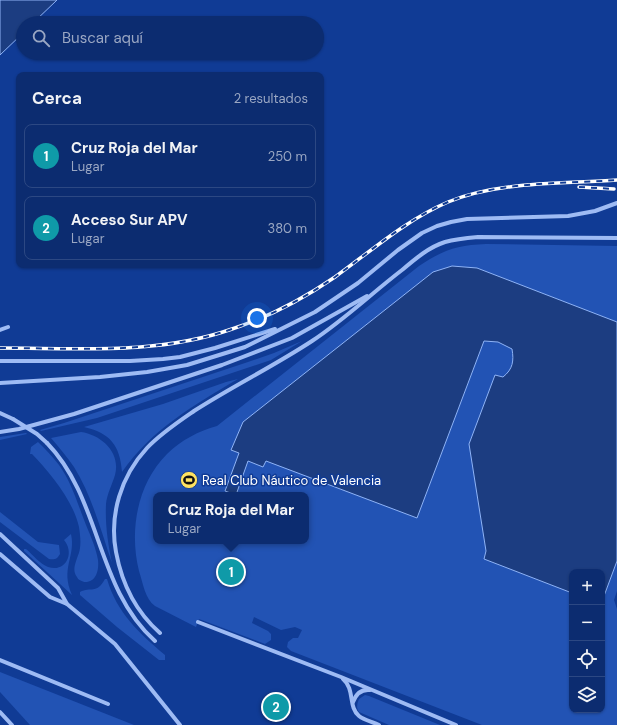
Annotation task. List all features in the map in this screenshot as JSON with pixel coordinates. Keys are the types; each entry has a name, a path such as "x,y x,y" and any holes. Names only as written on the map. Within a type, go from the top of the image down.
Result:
{"street":[{"path":"0,384 100,377 169,368 206,360 245,347 315,312 358,284 410,241 437,226 467,219 573,216 596,211 617,203"},
{"path":"160,633 142,616 135,606 125,583 116,547 114,528 118,502 127,476 133,465 147,448 157,439 181,420 206,404 312,342 346,316 374,291 426,252 444,242 456,239 508,236 617,238"},
{"path":"0,432 26,427 74,414 285,341 374,291"},
{"path":"0,361 130,361 180,357 215,348 289,325"},
{"path":"0,330 8,327"},
{"path":"0,413 37,434 62,459 76,484 112,580 121,598 142,629 155,641"},
{"path":"0,534 58,588 67,604"},
{"path":"0,554 50,597 67,604 115,644 180,725"},
{"path":"198,622 341,677 456,725"},
{"path":"0,660 108,704"},
{"path":"341,677 348,685 354,710 358,716 379,725"},
{"path":"353,703 360,692 372,690"},
{"path":"0,712 12,725"},
{"path":"368,720 375,725"}],"shaded area":[{"path":"0,0 57,0 40,16 16,16 16,40 0,55"},
{"name":"Real Club Náutico de Valencia","path":"486,244 617,246 617,322 477,268 231,450 239,453 225,491 228,492 153,492 153,544 309,544 309,492 237,492 248,461 266,460 417,518 484,341 498,342 512,349 513,361 511,368 504,377 496,375 486,551 484,559 569,592 569,713 605,713 605,593 617,561 617,591 614,600 617,609 617,725 482,725 291,651 287,647 288,642 293,638 298,638 302,630 295,627 281,630 254,617 252,623 271,634 271,640 265,644 199,619 196,627 155,606 149,599 143,586 136,556 135,540 138,509 142,494 149,479 167,454 178,444 190,437 217,426 419,266 443,252 458,247"},
{"path":"452,266 477,268 617,322 617,561 605,593 605,569 569,569 569,592 484,559 486,551 469,444 495,375 503,377 511,368 513,357 512,349 498,342 484,341 417,518 266,461 263,467 248,461 237,492 225,491 239,453 231,450 243,422 433,272"},
{"path":"302,341 271,360 97,418 40,430 245,363"},
{"path":"238,379 206,398 160,431 134,457 122,472 119,454 112,442 101,433 84,427 163,404"},
{"path":"81,432 103,441 108,446 115,459 115,475 108,493 106,504 107,534 112,563 96,514 86,490 74,467 51,438"},
{"path":"27,434 0,440 0,437"},
{"path":"38,442 57,462 68,479 93,542 98,560 98,567 94,578 88,582 80,580 75,574 74,570 79,552 80,540 79,527 72,507 53,478 32,454 30,454 31,447"},
{"path":"0,512 38,542 59,545 59,556 56,559 49,559 0,522"},
{"path":"71,534 72,549 67,577 72,595 24,551 24,549 26,549 45,566 54,568 60,567 64,565 69,556 69,551 64,540"},
{"path":"105,579 107,579 111,591 130,622 146,639 165,655 165,660 159,660 117,627 80,595 80,592 84,590 96,589"},
{"path":"0,672 134,725 30,725 0,692"},
{"path":"365,695 440,725 389,725 359,712 357,707 358,701"}],"railway":[{"path":"0,348 117,348 175,343 204,337 259,319 311,293 403,227 448,202 488,190 509,187 617,180"},
{"path":"579,187 614,189"}],"place":[{"name":"Real Club Náutico de Valencia","path":"189,480"},
{"name":"Cruz Roja del Mar","path":"231,572"},
{"name":"Acceso Sur APV","path":"276,707"}]}
